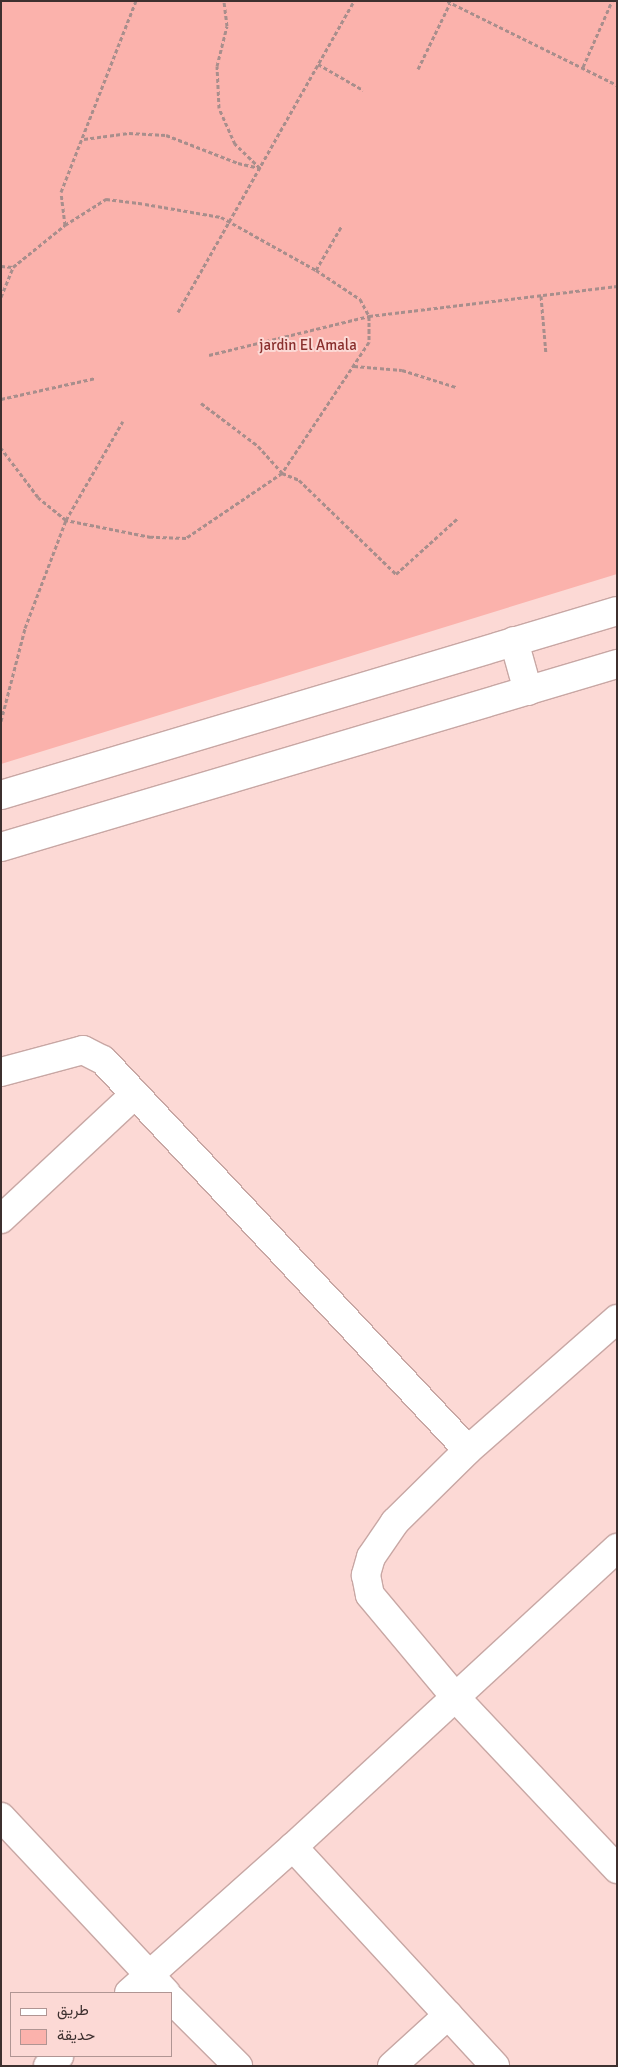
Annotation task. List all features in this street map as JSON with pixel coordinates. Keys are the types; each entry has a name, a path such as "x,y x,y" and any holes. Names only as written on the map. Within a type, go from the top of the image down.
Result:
{"street":[{"path":"1,795 617,611"},
{"path":"514,641 528,691"},
{"path":"1,846 617,664"},
{"path":"1,1072 83,1050 103,1060 468,1450"},
{"path":"1,1219 135,1094"},
{"path":"617,1319 468,1450 395,1522 371,1557 366,1575 370,1595 456,1698 617,1869"},
{"path":"1,1817 148,1987 293,1847 617,1548"},
{"path":"293,1847 495,2066"},
{"path":"172,2000 238,2066"},
{"path":"392,2066 448,2015"},
{"path":"48,2066 58,2057"}],"path":[{"path":"65,225 61,192 84,139 136,1"},
{"path":"224,1 227,26 217,66 220,108 235,144 260,168"},
{"path":"178,312 354,1"},
{"path":"583,67 612,1"},
{"path":"418,69 449,2 617,85"},
{"path":"318,64 363,90"},
{"path":"84,139 129,133 166,134 238,163 260,168"},
{"path":"1,297 13,267 65,225 106,199 190,210 229,221 316,270 360,299 369,316 369,342 282,472 186,538 151,537 66,520 38,497 1,448"},
{"path":"316,270 341,227"},
{"path":"1,266 13,267"},
{"path":"209,355 369,316 617,286"},
{"path":"541,296 546,354"},
{"path":"354,366 402,370 456,387"},
{"path":"1,399 96,378"},
{"path":"201,403 258,446 282,472 299,480 396,574 458,518"},
{"path":"1,721 25,628 66,520 123,421"}],"green space":[{"name":"jardin El Amala","path":"1,1 617,1 617,574 1,764"}]}
